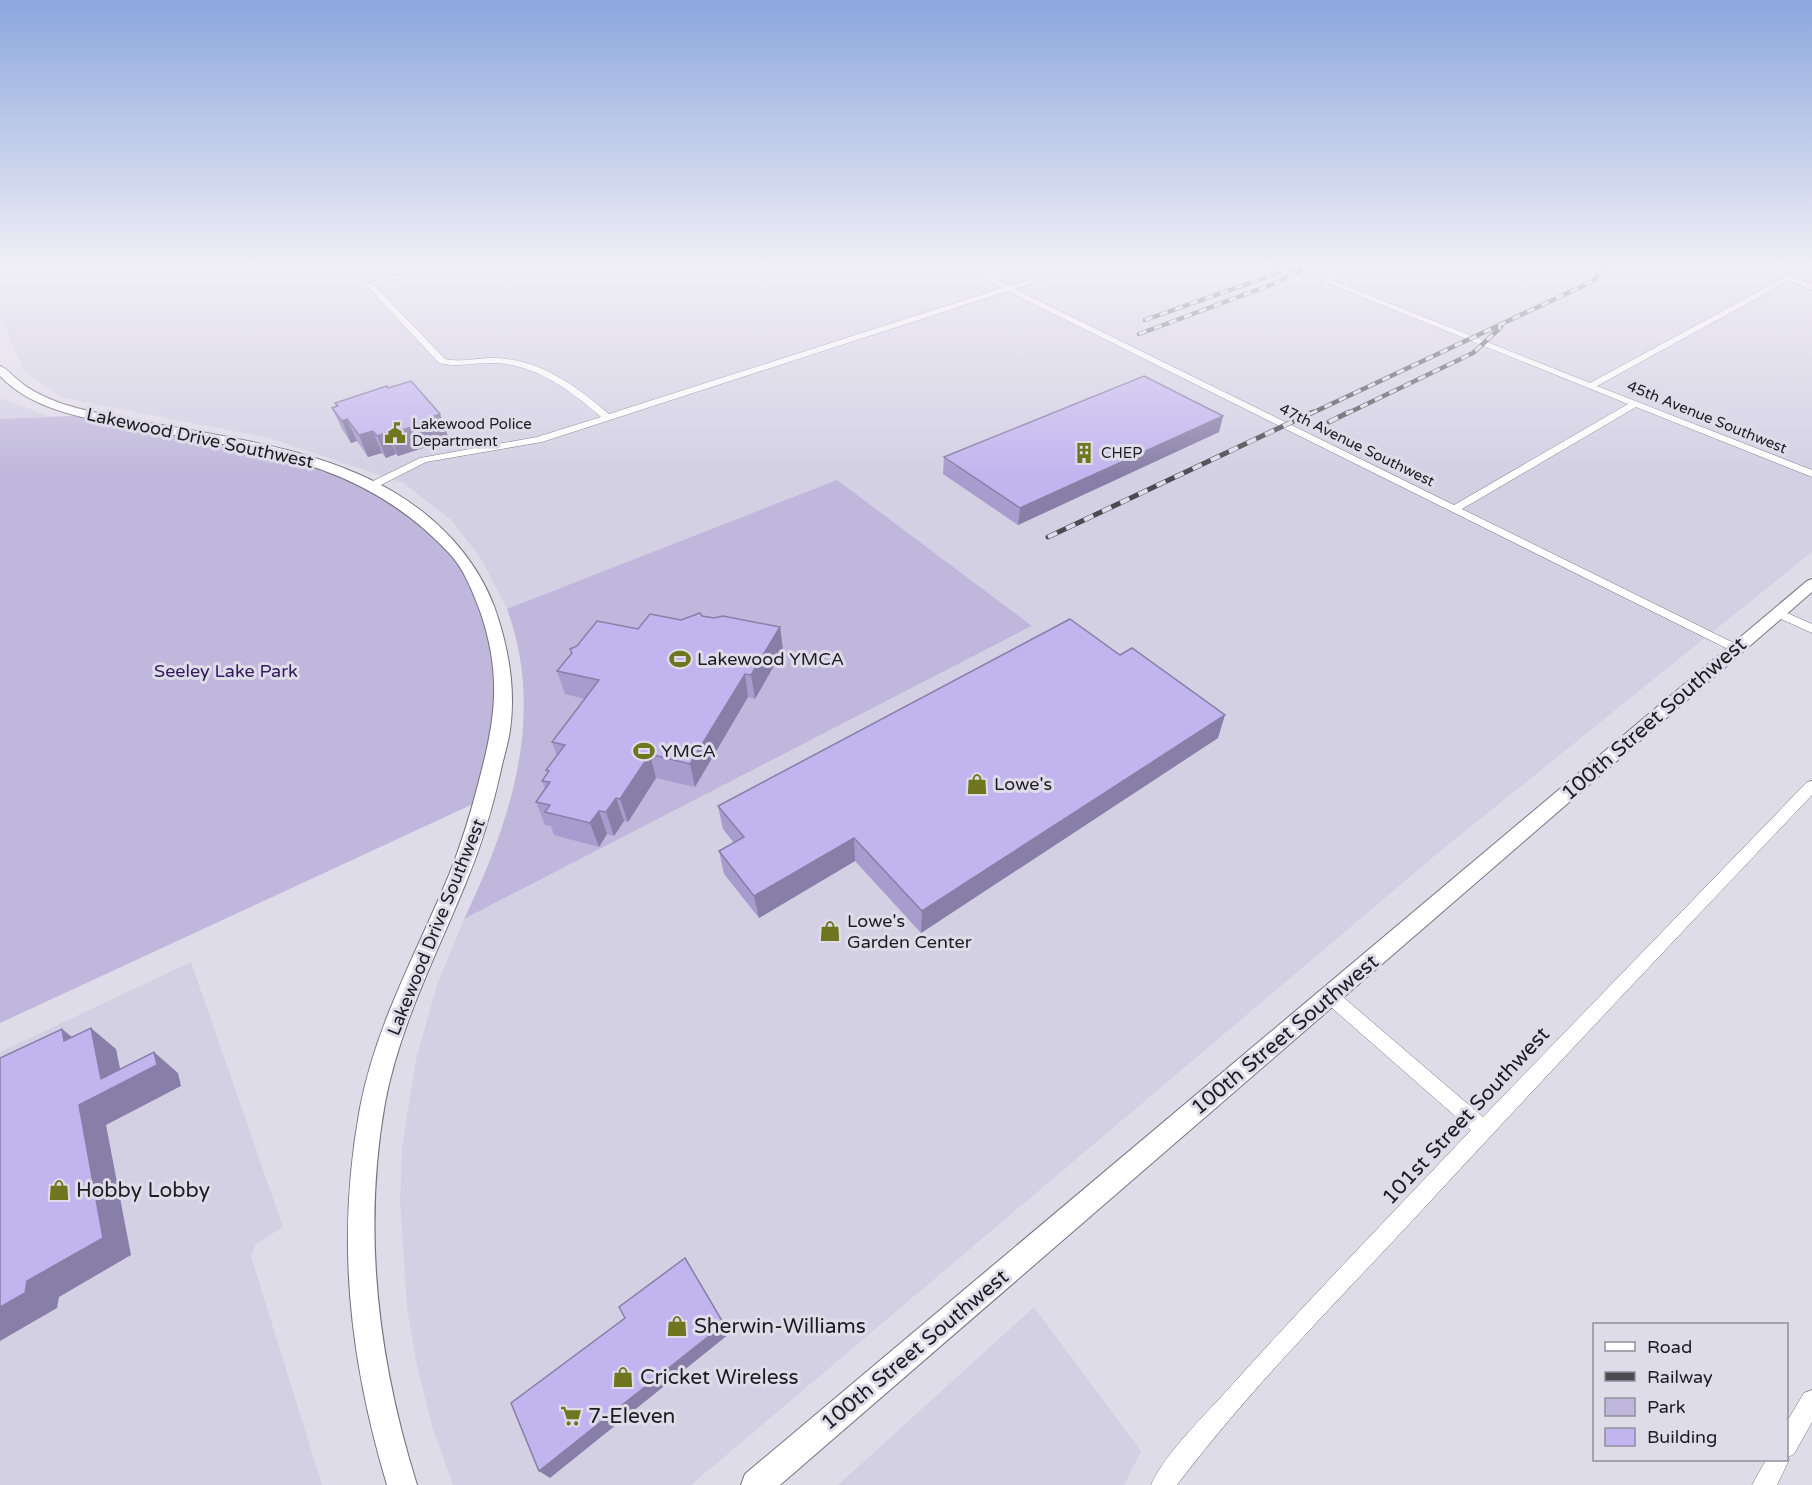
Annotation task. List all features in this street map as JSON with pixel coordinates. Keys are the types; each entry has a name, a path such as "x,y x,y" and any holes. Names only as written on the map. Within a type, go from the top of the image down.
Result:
{"main road":[{"name":"Lakewood Drive Southwest","path":"0,369 19,387 58,406 92,415 286,454 327,466 373,486 421,517 467,565 477,583 498,642 502,686 500,738 486,798 464,864 395,1024 373,1105 366,1148 360,1241 367,1341 378,1404 402,1485"},
{"name":"100th Street Southwest","path":"756,1485 1812,584"}],"street":[{"path":"419,336 442,361 451,363 501,360 534,369 570,387 608,418"},
{"path":"373,486 403,469 434,457 539,440 861,336"},
{"name":"47th Avenue Southwest","path":"1103,336 1736,649"},
{"name":"45th Avenue Southwest","path":"1468,336 1812,474"},
{"path":"1592,385 1681,336"},
{"path":"1453,510 1636,403"},
{"path":"1778,613 1812,629"},
{"name":"101st Street Southwest","path":"1172,1481 1243,1388 1484,1129 1812,786"},
{"path":"1330,996 1484,1129"},
{"path":"1788,1443 1812,1401"},
{"path":"1764,1485 1777,1461"}],"shaded area":[{"path":"9,336 1812,336 1812,552 1444,848 691,1485 453,1485 432,1426 417,1366 407,1308 400,1199 402,1148 416,1059 437,985 464,919 1031,627 837,481 507,609 480,557 451,520 404,483 269,438 64,398 25,372"},
{"path":"0,398 2,399 52,417 0,419"},
{"path":"191,962 283,1227 256,1244 251,1256 322,1485 0,1485 0,1052"},
{"path":"1034,1307 1141,1451 1124,1485 838,1485"}],"green space":[{"name":"Seeley Lake Park","path":"92,415 278,452 373,485 467,565 502,665 486,798 0,1023 0,419"},
{"path":"837,480 1032,626 464,919 496,844 509,806 518,767 523,728 523,688 518,649 507,609"}],"building":[{"name":"CHEP","path":"1144,376 1223,416 1020,508 944,457"},
{"path":"411,381 440,414 428,418 431,421 389,434 388,432 377,436 373,431 359,435 347,419 342,421 332,408 338,406 335,403 387,386 388,388"},
{"name":"YMCA","path":"700,613 702,616 714,618 723,616 780,627 751,675 745,674 690,764 650,754 620,799 616,798 606,812 599,811 590,823 545,812 550,805 536,802 550,782 542,781 549,771 546,770 565,745 552,742 599,680 557,671 572,653 570,649 577,646 597,621 638,629 650,614 681,620"},
{"name":"Lowe's","path":"1070,619 1120,655 1132,648 1225,715 922,911 854,838 754,896 719,851 744,837 718,806"},
{"name":"Hobby Lobby","path":"91,1028 101,1079 154,1052 157,1065 79,1105 103,1238 27,1281 25,1293 0,1307 0,1058 62,1029 64,1041"},
{"path":"685,1258 724,1324 539,1471 511,1403 625,1318 619,1307"}],"railway":[{"path":"1310,414 1475,336"},
{"path":"1346,414 1473,353 1491,336"},
{"path":"1048,537 1313,412"},
{"path":"1329,422 1349,412"}],"place":[{"name":"Lakewood Police Department","path":"395,433"},
{"name":"CHEP","path":"1084,453"},
{"name":"Lakewood YMCA","path":"680,659"},
{"name":"YMCA","path":"644,751"},
{"name":"Lowe's","path":"977,784"},
{"name":"Lowe's Garden Center","path":"830,931"},
{"name":"Hobby Lobby","path":"59,1190"},
{"name":"Sherwin-Williams","path":"677,1326"},
{"name":"Cricket Wireless","path":"623,1377"},
{"name":"7-Eleven","path":"571,1416"}]}
